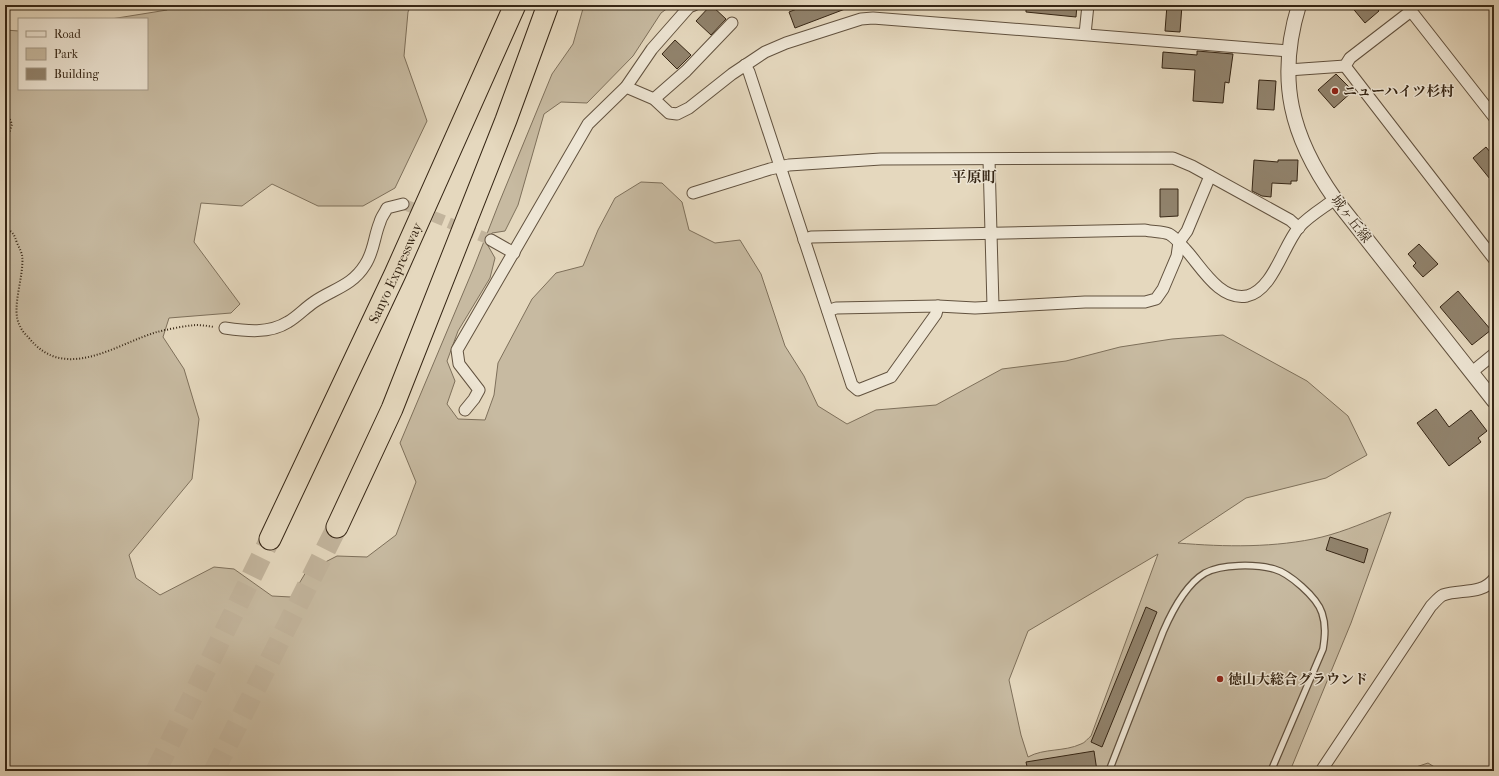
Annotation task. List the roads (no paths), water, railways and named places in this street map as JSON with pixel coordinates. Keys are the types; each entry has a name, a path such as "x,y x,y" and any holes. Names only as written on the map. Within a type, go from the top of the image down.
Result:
{"highway":[{"name":"Sanyo Expressway","path":"270,539 395,274 515,5"},
{"path":"338,527 392,409 506,120 548,5"}],"street":[{"path":"465,410 479,390 459,364 457,350 588,124 626,87 652,49 689,7 694,5"},
{"path":"1085,34 1088,5"},
{"name":"城ヶ丘線","path":"1299,5 1292,28 1288,70 1290,95 1296,126 1306,151 1320,177 1335,199 1494,401"},
{"path":"1345,66 1350,58 1411,12 1494,117"},
{"path":"626,87 654,99 669,113 678,114 689,108 732,74 765,52 861,19 873,18 1289,51"},
{"path":"654,99 686,71 732,23"},
{"path":"745,65 749,72 852,385 858,390 891,378 936,314 938,306"},
{"path":"1288,70 1345,66"},
{"path":"1345,66 1494,259"},
{"path":"694,193 779,167 881,159 989,160 1173,158 1192,166 1290,220 1299,228"},
{"path":"989,160 993,306"},
{"path":"828,311 836,308 938,306 975,308 1085,302 1145,302 1156,298 1163,289 1178,256 1179,242 1187,231 1210,176"},
{"path":"804,240 811,237 1145,230 1169,234 1179,242 1215,285 1225,293 1238,297 1252,294 1266,284 1299,228 1307,220 1335,199"},
{"path":"225,328 245,331 261,331 279,326 287,322 314,302 348,284 358,276 366,264 373,248 380,221 387,208 402,204"},
{"path":"491,240 514,252"},
{"path":"1472,372 1494,354"},
{"path":"1320,771 1431,606 1441,596 1480,590 1494,579"}],"lane":[{"path":"1109,771 1173,609 1188,588 1205,573 1227,567 1249,565 1275,569 1292,579 1312,596 1322,612 1326,633 1323,649 1271,771"}],"tunnel":[{"path":"403,204 491,240"},
{"path":"214,771 337,527"},
{"path":"156,771 270,539"}],"place":[{"name":"ニューハイツ杉村","path":"1335,91"},
{"name":"徳山大総合グラウンド","path":"1220,679"}],"district":[{"name":"平原町","path":"974,177"}]}
